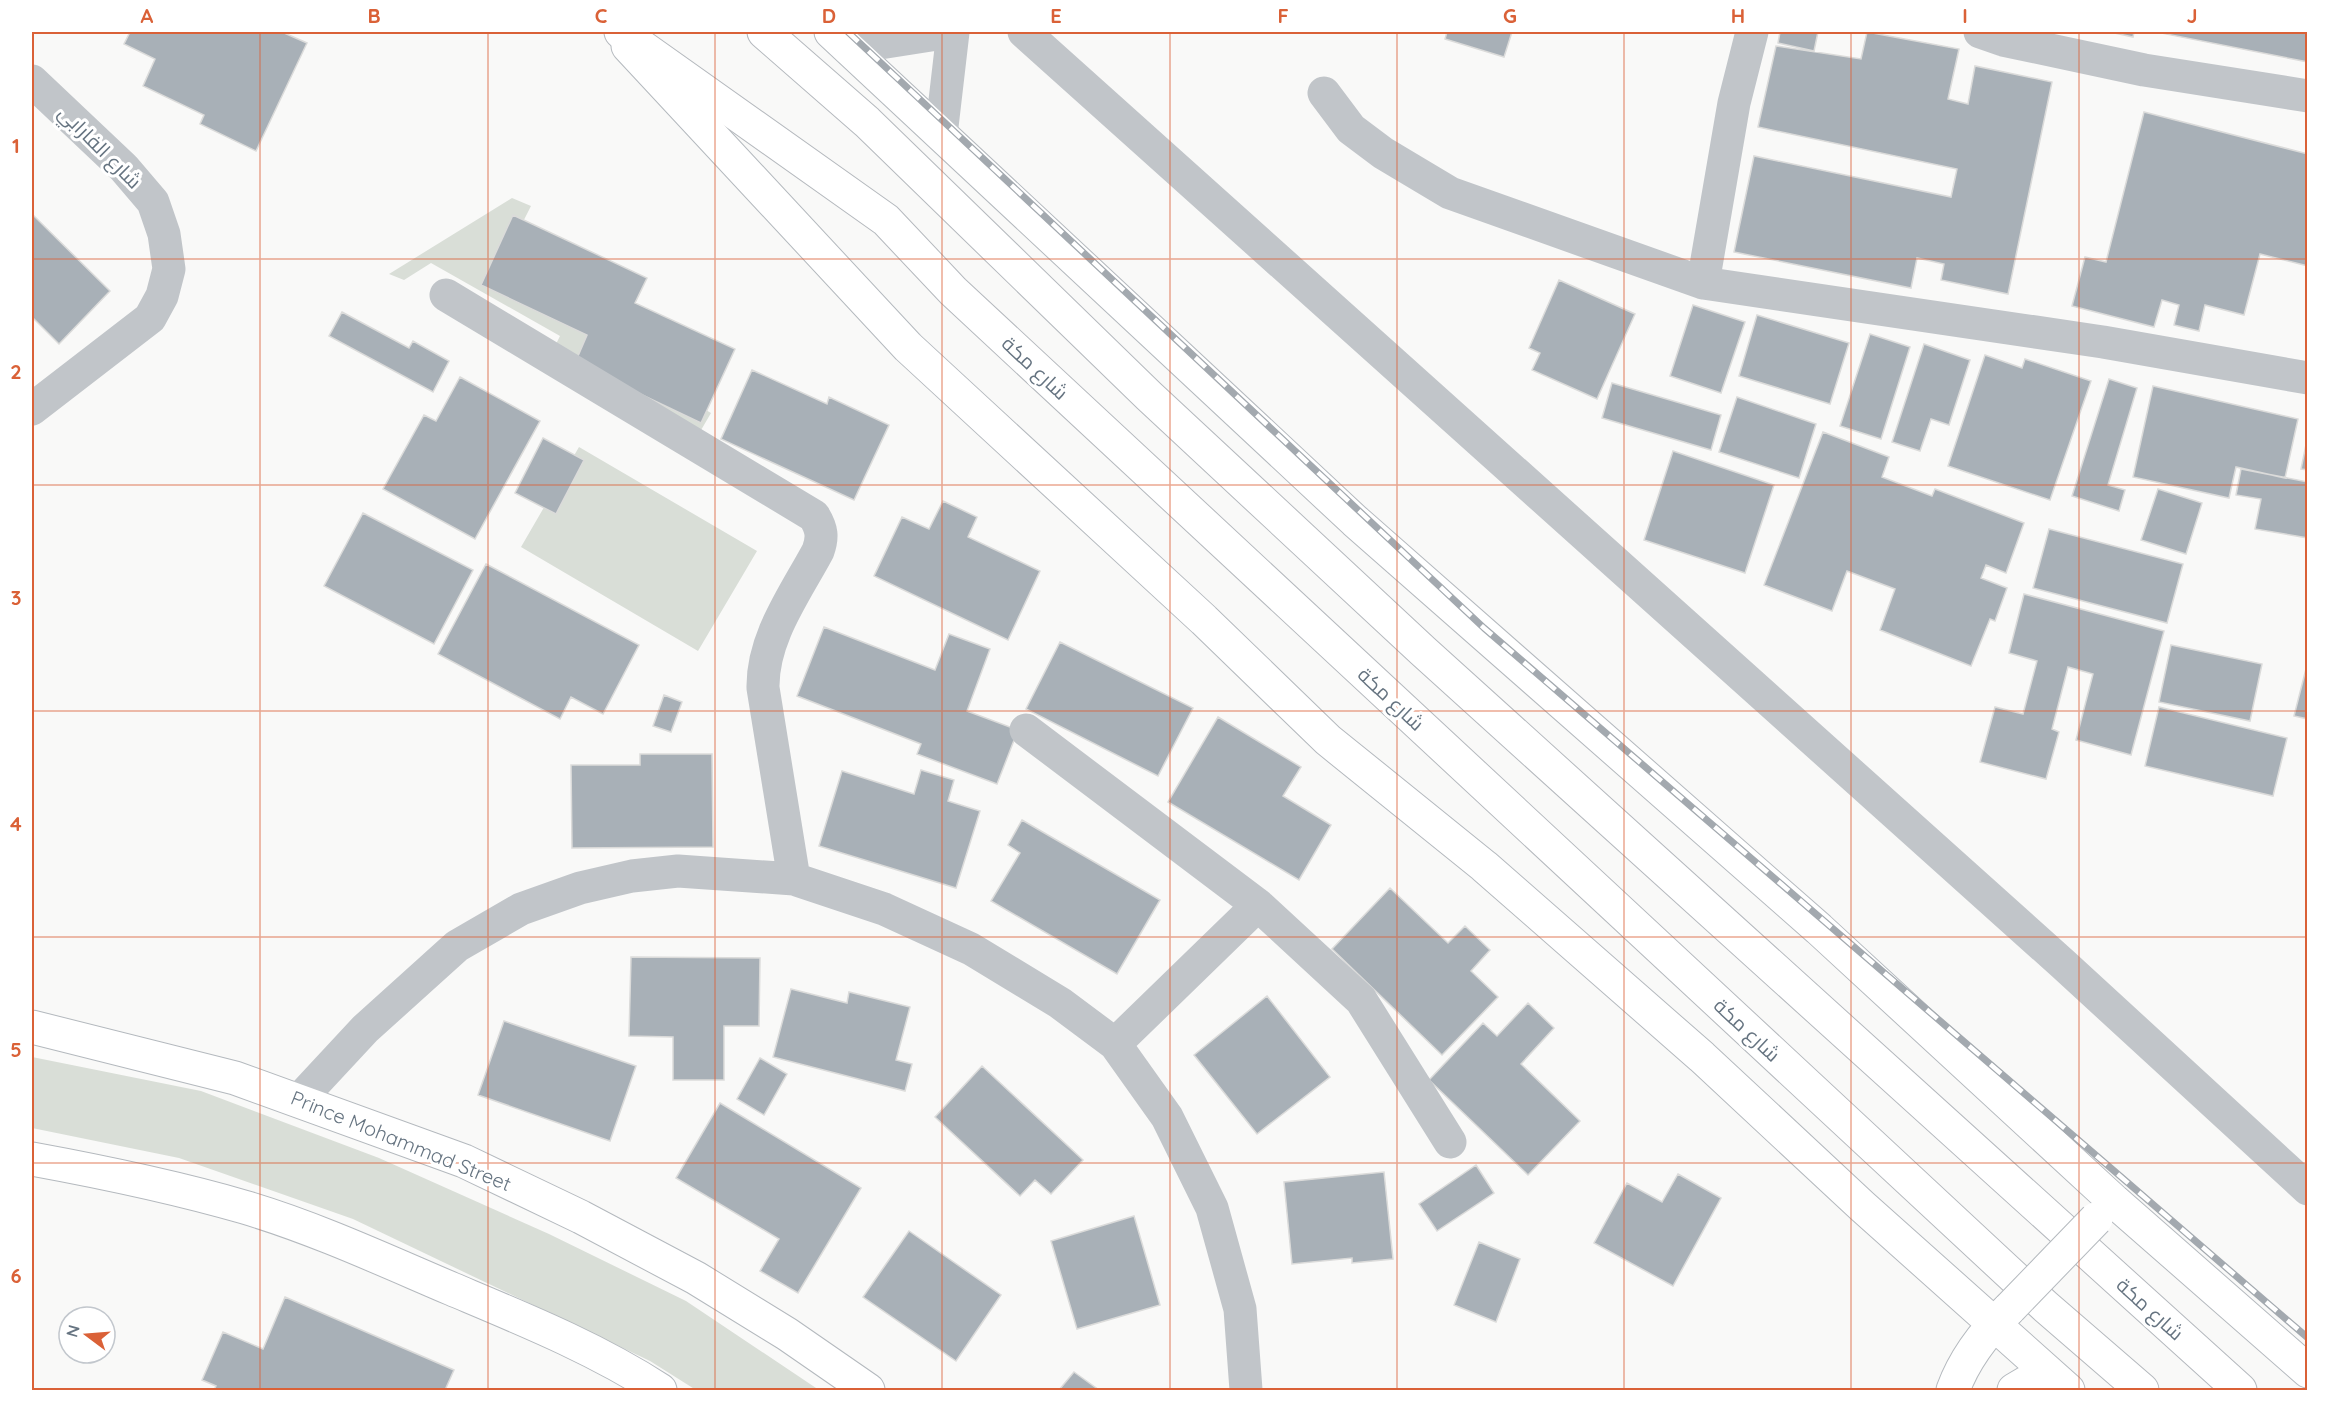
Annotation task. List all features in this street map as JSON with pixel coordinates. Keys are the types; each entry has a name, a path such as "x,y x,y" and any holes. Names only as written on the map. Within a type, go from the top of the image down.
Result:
{"main road":[{"path":"614,32 908,347 1204,620 1328,740 1484,866 2002,1316 2057,1381 2014,1390"},
{"name":"شارع مكة","path":"621,32 886,220 953,291 1280,597 2046,1307 2142,1390"},
{"name":"شارع مكة","path":"764,32 867,122 1149,396 1423,651 2240,1390"},
{"path":"840,40 1139,316 1355,521 1810,922 2105,1210 2307,1371"},
{"name":"Prince Mohammad Street","path":"32,1026 235,1078 464,1161 581,1217 696,1278 787,1334 868,1390"},
{"path":"32,1159 113,1174 246,1208 369,1254 540,1326 623,1366 660,1390"},
{"path":"1953,1390 1960,1371 2002,1316 2105,1210"}],"street":[{"path":"840,40 951,32 941,135"},
{"path":"1024,32 2055,956 2307,1189"},
{"path":"1703,283 1734,103 1752,32"},
{"path":"1980,32 2003,40 2144,70 2307,96"},
{"name":"شارع الفارابي","path":"32,81 124,168 153,202 164,234 169,269 162,296 150,318 32,409"},
{"path":"1324,93 1351,129 1383,153 1450,193 1703,283 2103,342 2307,378"},
{"path":"446,295 814,516 817,521 822,540 818,551 769,642 762,668 763,688 794,879"},
{"path":"1026,730 1258,905 1361,1000 1450,1142"},
{"path":"299,1100 365,1029 457,946 521,909 580,888 643,874 678,871 794,879 884,909 971,949 1060,1003 1115,1044 1167,1117 1212,1208 1240,1309 1246,1390"},
{"path":"1115,1044 1258,905"}],"shaded area":[{"path":"512,198 531,206 501,265 609,327 598,346 711,413 697,437 553,350 560,336 431,263 404,280 389,274"},
{"path":"579,447 757,551 698,651 521,547"},
{"path":"32,1057 201,1091 379,1158 549,1234 686,1301 819,1390 696,1390 650,1361 353,1219 179,1158 32,1128"}],"building":[{"path":"130,32 282,32 307,43 256,151 200,124 204,115 143,86 155,59 124,44"},
{"path":"1447,32 1512,32 1504,57 1445,39"},
{"path":"1780,32 1818,32 1814,51 1778,43"},
{"path":"1867,32 1959,49 1948,99 1968,104 1975,66 2052,82 2008,294 1941,280 1944,264 1917,258 1911,288 1734,252 1754,156 1951,197 1957,169 1758,127 1776,46 1861,59"},
{"path":"2110,32 2134,32 2133,37"},
{"path":"2161,32 2308,32 2308,62 2161,33"},
{"path":"2144,112 2308,154 2308,266 2260,254 2244,315 2205,305 2199,331 2174,325 2179,305 2162,300 2154,327 2072,306 2085,257 2106,262"},
{"path":"32,214 110,291 59,344 32,317"},
{"path":"513,215 647,278 635,303 735,349 701,423 575,363 587,335 481,285"},
{"path":"1559,280 1635,314 1597,399 1532,370 1540,353 1529,348"},
{"path":"1693,305 1745,322 1721,393 1670,376"},
{"path":"342,312 409,348 413,341 449,361 433,392 329,336"},
{"path":"1757,315 1849,343 1830,404 1739,376"},
{"path":"1870,334 1910,347 1881,439 1840,426"},
{"path":"1924,344 1970,360 1949,425 1931,419 1920,451 1892,442"},
{"path":"1985,355 2022,368 2025,359 2091,381 2050,500 1948,466"},
{"path":"752,370 827,404 829,397 889,425 854,500 721,439"},
{"path":"460,377 540,421 475,539 383,489 424,415 436,421"},
{"path":"2109,379 2137,388 2108,485 2125,490 2119,511 2072,496"},
{"path":"1612,383 1721,415 1711,450 1602,418"},
{"path":"2153,386 2298,419 2285,478 2236,467 2229,498 2133,477"},
{"path":"1737,397 1816,424 1799,478 1719,452"},
{"path":"1823,432 1889,457 1882,477 1932,496 1935,489 2024,523 2006,573 1986,565 1981,578 2007,588 1995,621 1990,619 1971,666 1880,630 1895,589 1847,571 1832,611 1764,585"},
{"path":"2308,435 2308,470 2301,469"},
{"path":"543,438 584,460 556,514 515,493"},
{"path":"1673,451 1774,485 1745,573 1644,540"},
{"path":"2241,469 2308,482 2308,538 2255,529 2261,499 2236,495"},
{"path":"2158,489 2202,503 2186,554 2141,540"},
{"path":"943,501 977,517 968,537 1040,571 1008,640 874,576 902,517 929,529"},
{"path":"363,513 473,570 434,644 324,586"},
{"path":"2049,529 2183,564 2167,623 2033,588"},
{"path":"486,564 639,645 603,714 571,697 560,719 438,654"},
{"path":"2024,594 2164,631 2131,755 2076,740 2093,674 2068,667 2052,729 2059,732 2046,779 1980,762 1995,707 2023,714 2037,661 2009,653"},
{"path":"824,627 935,670 949,634 990,649 967,711 1018,730 997,784 917,754 921,744 797,696"},
{"path":"1060,642 1193,708 1158,776 1026,709"},
{"path":"2171,645 2262,664 2250,721 2159,702"},
{"path":"2308,661 2308,719 2294,716"},
{"path":"664,695 682,702 671,732 653,726"},
{"path":"2159,707 2287,738 2273,796 2145,766"},
{"path":"1218,717 1301,767 1283,796 1331,825 1299,880 1168,802"},
{"path":"640,754 712,754 713,847 572,848 571,765 640,765"},
{"path":"921,770 954,780 948,801 980,811 956,888 819,846 842,771 914,794"},
{"path":"1022,820 1160,900 1117,974 991,901 1020,853 1008,845"},
{"path":"1390,888 1448,943 1465,926 1490,950 1471,971 1498,997 1442,1055 1332,949"},
{"path":"631,957 760,958 759,1026 724,1026 724,1080 673,1080 673,1037 629,1036"},
{"path":"791,989 847,1003 849,992 910,1007 896,1060 912,1064 905,1091 773,1057"},
{"path":"1267,996 1330,1077 1257,1134 1194,1055"},
{"path":"1528,1003 1554,1028 1521,1064 1580,1121 1528,1175 1429,1080 1483,1023 1497,1036"},
{"path":"504,1021 636,1066 610,1141 478,1095"},
{"path":"760,1058 787,1074 764,1115 737,1099"},
{"path":"982,1066 1083,1160 1051,1194 1035,1180 1020,1196 935,1117"},
{"path":"720,1103 861,1188 798,1293 760,1271 779,1239 676,1178"},
{"path":"1476,1165 1494,1193 1437,1231 1419,1204"},
{"path":"1384,1172 1393,1259 1352,1263 1352,1258 1292,1264 1284,1182"},
{"path":"1678,1174 1721,1198 1673,1286 1594,1243 1627,1183 1662,1202"},
{"path":"1134,1216 1160,1305 1077,1329 1051,1241"},
{"path":"909,1231 1001,1295 956,1361 863,1297"},
{"path":"1479,1242 1520,1259 1496,1322 1454,1305"},
{"path":"285,1297 454,1370 445,1390 214,1390 216,1386 202,1380 223,1332 263,1349"},
{"path":"1074,1372 1099,1390 1059,1390"}],"railway":[{"path":"848,32 1484,628 2308,1338"}]}
